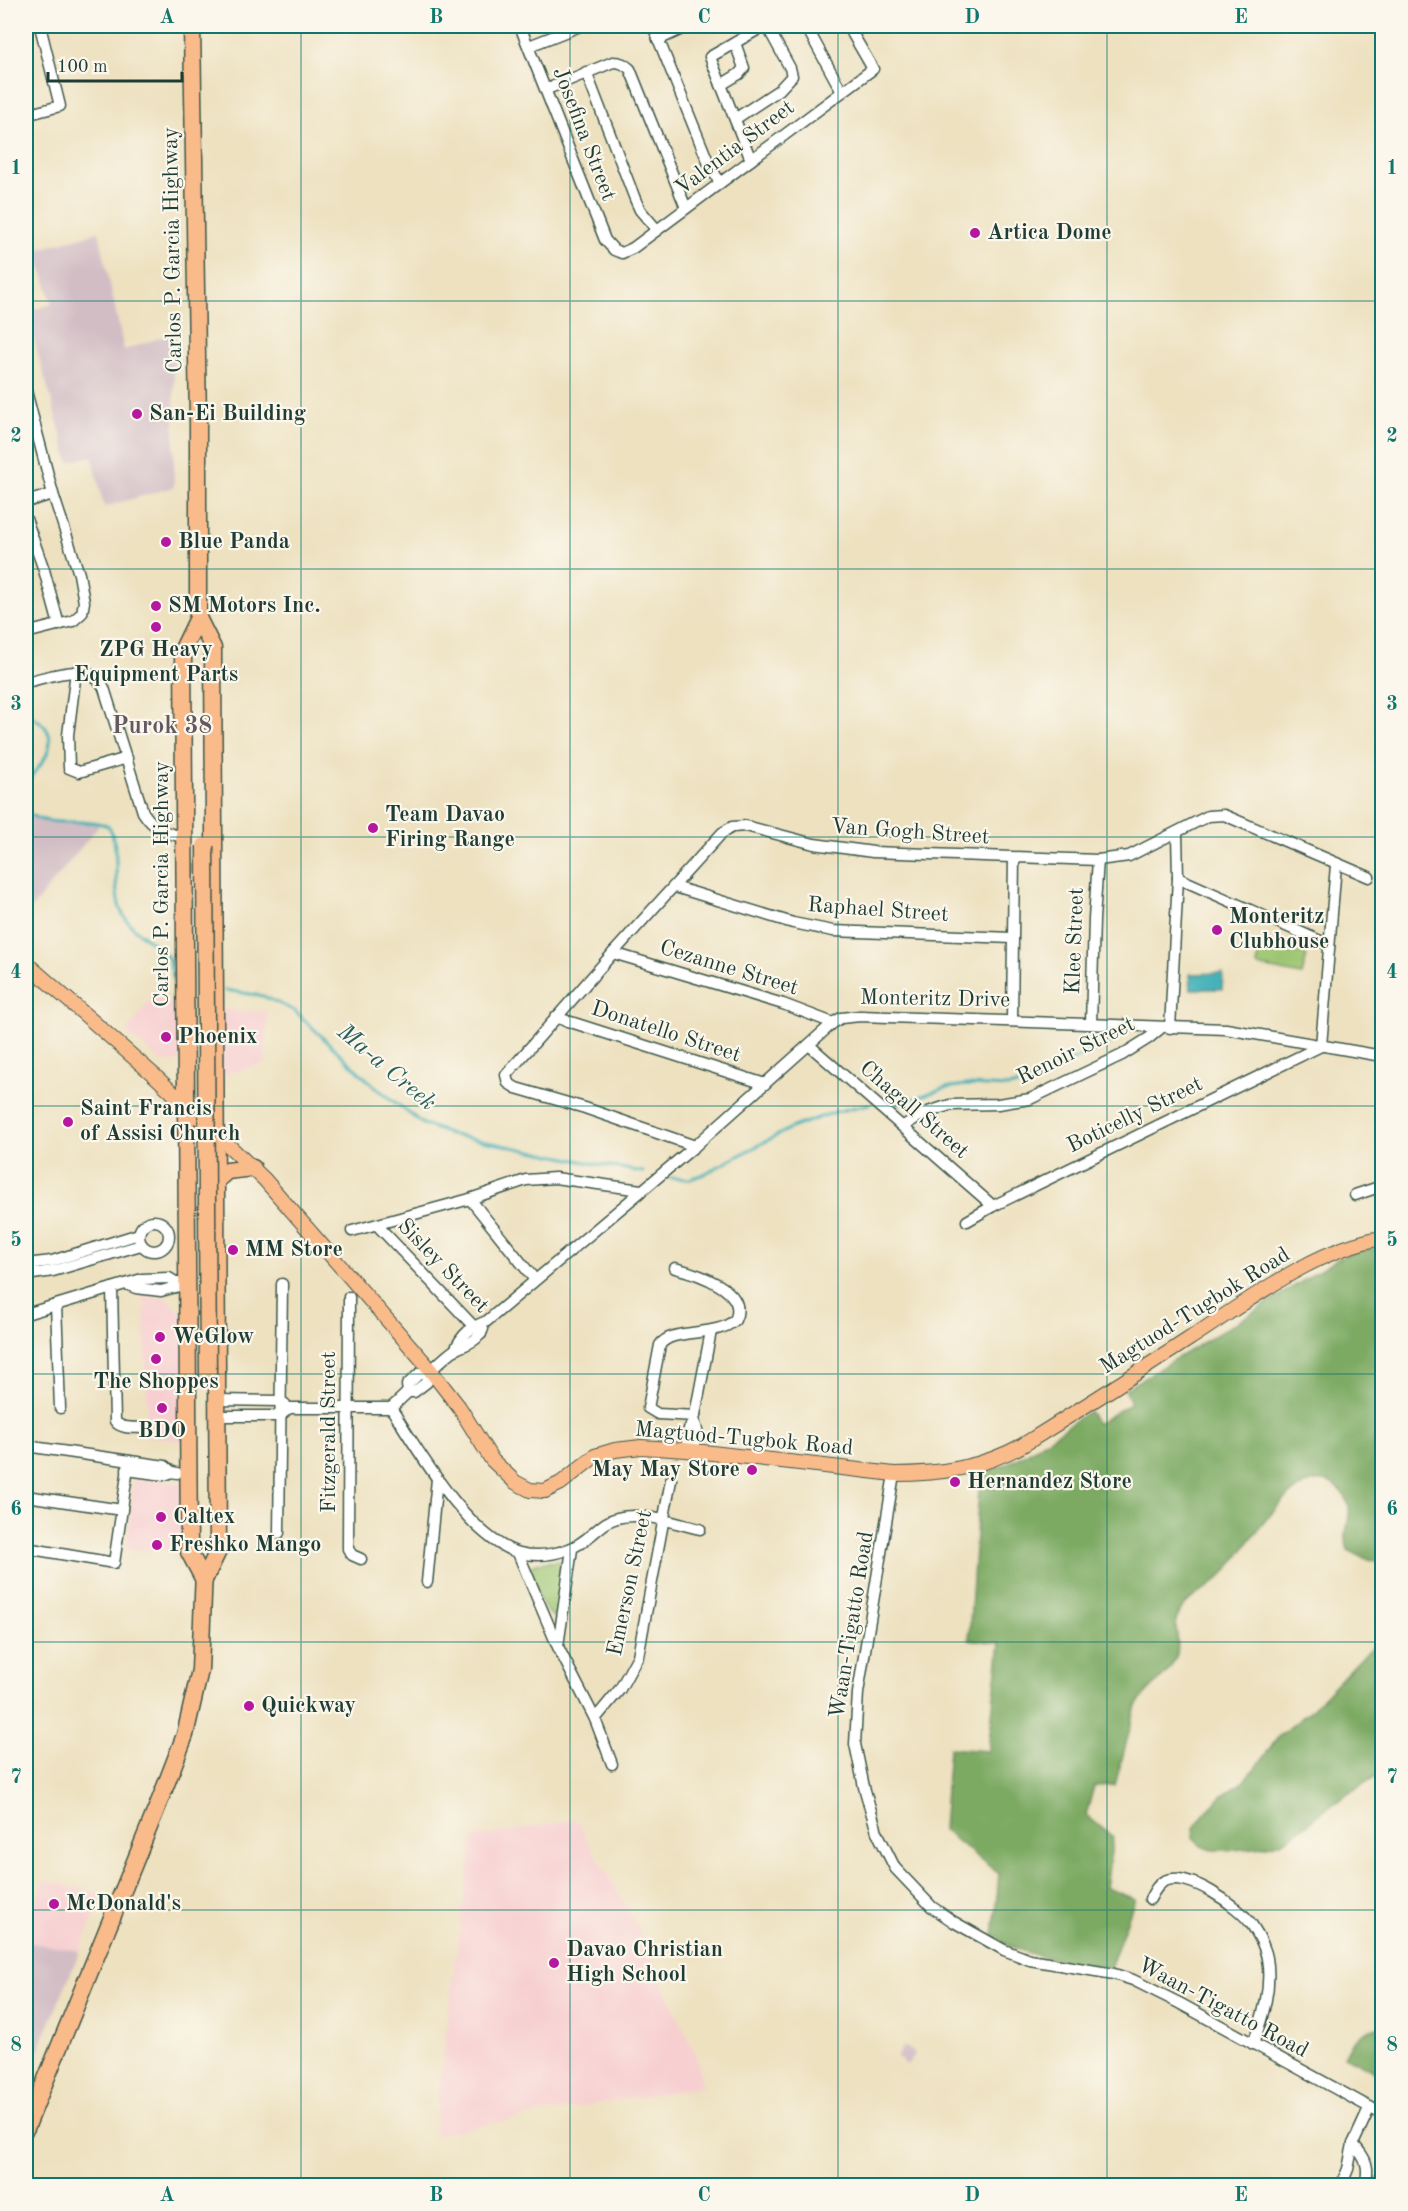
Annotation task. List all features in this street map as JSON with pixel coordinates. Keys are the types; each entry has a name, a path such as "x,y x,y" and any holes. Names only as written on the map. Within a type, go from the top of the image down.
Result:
{"highway":[{"name":"Carlos P. Garcia Highway","path":"26,2128 185,1735 200,1670 204,1574 209,1551 203,1381 194,843 203,648 198,625 198,423 192,26"},
{"name":"Carlos P. Garcia Highway","path":"198,625 213,648 218,1551 204,1574"},
{"name":"Carlos P. Garcia Highway","path":"194,843 185,867 187,1237 184,1285 188,1356 180,1473 189,1552 204,1574"},
{"path":"185,867 214,867"},
{"path":"185,922 214,921"},
{"path":"185,974 215,973"},
{"path":"186,1021 215,1020"},
{"path":"186,1065 215,1065"},
{"path":"187,1166 216,1181"},
{"path":"187,1198 216,1181 226,1171 253,1168"},
{"path":"187,1237 216,1237"},
{"path":"184,1285 217,1285"},
{"path":"188,1356 217,1356"}],"main road":[{"name":"Magtuod-Tugbok Road","path":"26,963 216,1132 253,1168 294,1211 428,1373 459,1407 492,1460 515,1482 530,1490 552,1488 596,1456 615,1450 654,1447 894,1474 923,1474 965,1468 1003,1456 1302,1269 1348,1245 1383,1238"}],"street":[{"path":"26,115 60,106 40,26"},
{"name":"Josefina Street","path":"520,26 547,89 605,240 618,253"},
{"path":"529,46 580,26"},
{"path":"653,26 709,164 720,183"},
{"path":"658,40 688,26"},
{"path":"735,119 779,90 790,81 792,76 790,68 765,26 710,57 751,160"},
{"path":"806,26 842,92"},
{"name":"Valentia Street","path":"618,253 626,252 657,230 873,69 848,26"},
{"path":"721,85 739,74 744,68 735,43"},
{"path":"547,89 613,62 626,65 630,69 686,208"},
{"path":"586,72 635,199 640,210 657,230"},
{"path":"26,391 53,494 79,574 84,602 82,614 77,619 26,633"},
{"path":"26,502 53,494"},
{"path":"26,519 44,570 59,625"},
{"path":"76,671 68,735 69,768 79,772 127,758"},
{"path":"26,682 76,671 88,672 101,681 143,812 148,820 166,833 194,843"},
{"name":"Van Gogh Street","path":"695,1146 585,1108 516,1088 506,1079 508,1070 675,888 722,833 739,825 841,849 1098,860 1129,856 1208,816 1224,815 1336,865 1369,877"},
{"path":"1165,1028 1178,878 1177,833"},
{"path":"1012,1020 1014,858"},
{"name":"Klee Street","path":"1091,1024 1098,860"},
{"path":"1321,1046 1336,865"},
{"path":"1178,878 1329,945"},
{"name":"Raphael Street","path":"675,888 793,923 833,931 1012,938"},
{"name":"Cezanne Street","path":"613,953 791,1006 833,1023"},
{"name":"Monteritz Drive","path":"391,1408 408,1392 407,1384 420,1373 428,1373 455,1350 461,1337 477,1330 640,1190 695,1146 841,1018 860,1016 1012,1020 1246,1031 1383,1056"},
{"name":"Donatello Street","path":"555,1017 765,1084"},
{"name":"Renoir Street","path":"903,1126 925,1113 950,1105 998,1104 1030,1099 1122,1055 1165,1028"},
{"name":"Chagall Street","path":"809,1045 993,1206"},
{"name":"Boticelly Street","path":"967,1221 993,1206 1321,1046"},
{"path":"352,1231 470,1199 510,1184 541,1178 640,1190"},
{"path":"1355,1194 1383,1186"},
{"path":"470,1199 535,1280"},
{"path":"153,1221 167,1227 169,1237 165,1247 155,1252 145,1249 140,1240 144,1225 153,1221"},
{"name":"Sisley Street","path":"377,1225 477,1330"},
{"path":"169,1237 187,1237"},
{"path":"26,1264 109,1249 140,1240"},
{"path":"26,1275 46,1273 109,1249"},
{"path":"675,1268 715,1282 725,1289 736,1302 735,1320 711,1331 669,1337 662,1341 658,1349 648,1405 650,1411 695,1418"},
{"path":"26,1314 142,1279 169,1278 184,1285"},
{"path":"279,1533 283,1408 282,1284"},
{"path":"112,1288 115,1420 122,1427 146,1428"},
{"name":"Fitzgerald Street","path":"349,1297 348,1549 352,1555 361,1559"},
{"path":"56,1305 60,1408"},
{"path":"690,1450 689,1429 695,1418 711,1331"},
{"path":"217,1408 265,1400 283,1408"},
{"path":"264,1416 265,1400"},
{"path":"217,1408 264,1416 283,1408 391,1408 437,1479 477,1526 496,1541 518,1553 547,1556 572,1549 606,1523 618,1517 631,1515 700,1529"},
{"path":"26,1446 128,1465 165,1466 180,1473"},
{"path":"26,1548 114,1563 128,1465"},
{"name":"Waan-Tigatto Road","path":"894,1474 858,1693 855,1744 876,1832 905,1881 932,1907 1004,1950 1030,1960 1114,1974 1133,1980 1171,1998 1383,2114"},
{"path":"427,1582 437,1479"},
{"name":"Emerson Street","path":"595,1719 620,1689 638,1656 671,1480"},
{"path":"26,1496 122,1510"},
{"path":"558,1647 572,1549"},
{"path":"518,1553 558,1647 595,1719 612,1764"},
{"path":"1150,1899 1163,1882 1170,1879 1182,1880 1209,1890 1222,1898 1243,1914 1252,1925 1267,1956 1269,1976 1264,2013 1253,2044"},
{"path":"1341,2186 1348,2169 1353,2144 1370,2107"},
{"path":"1353,2144 1368,2165 1364,2186"}],"shaded area":[{"path":"99,232 124,350 174,333 174,487 104,507 92,456 69,462 26,312 52,304 36,250"},
{"path":"26,810 29,814 56,822 101,823 26,915"},
{"path":"153,996 181,1007 180,1062 163,1062 126,1032"},
{"path":"219,1010 267,1012 265,1063 220,1076"},
{"path":"144,1297 164,1297 184,1316 184,1442 148,1436"},
{"path":"134,1478 184,1483 184,1550 126,1550"},
{"name":"Davao Christian High School","path":"576,1819 638,1928 698,2061 702,2087 582,2106 434,2135 450,1997 473,1838"},
{"path":"45,1880 103,1895 80,1951 26,1942 26,1926"},
{"path":"26,1942 80,1951 26,2080"},
{"path":"904,2046 915,2054 907,2065 896,2057"}],"green space":[{"path":"1260,946 1307,955 1302,975 1257,966"},
{"path":"1382,1247 1382,1562 1364,1558 1348,1550 1346,1534 1349,1505 1340,1490 1325,1481 1309,1483 1292,1493 1276,1508 1224,1574 1189,1601 1179,1612 1176,1622 1178,1651 1176,1657 1168,1671 1136,1706 1115,1785 1094,1786 1086,1815 1113,1837 1106,1888 1135,1899 1110,1968 1035,1955 993,1937 999,1874 943,1830 949,1748 988,1751 1000,1643 969,1639 980,1474 1023,1455 1089,1411 1097,1424 1131,1403 1125,1389 1337,1259 1357,1251"},
{"path":"559,1561 565,1566 558,1616 555,1618 538,1596 530,1567 537,1563"},
{"path":"1382,1640 1382,1772 1280,1842 1255,1848 1219,1850 1205,1848 1197,1842 1193,1838 1194,1828 1205,1813 1223,1795 1240,1784 1257,1766 1279,1736 1309,1712 1364,1655"},
{"path":"1382,2027 1382,2075 1344,2056 1358,2037"}],"water":[{"path":"1223,973 1222,989 1191,989 1190,974"}],"waterway":[{"name":"Ma-a Creek","path":"26,714 39,721 50,737 45,758 31,776 26,789"},
{"name":"Ma-a Creek","path":"26,810 43,820 99,823 108,826 115,846 117,892 122,913 137,931 166,955 174,978 179,985"},
{"name":"Ma-a Creek","path":"225,990 263,996 295,1011 374,1086 423,1124 453,1135 643,1172"},
{"name":"Ma-a Creek","path":"1376,1041 1382,1026"},
{"name":"Ma-a Creek","path":"898,1104 945,1088 966,1085 1009,1087 1028,1082 1056,1067 1110,1044"},
{"name":"Ma-a Creek","path":"669,1178 690,1179 704,1174 793,1127 835,1112 869,1104"}],"place":[{"name":"Artica Dome","path":"975,233"},
{"name":"San-Ei Building","path":"137,414"},
{"name":"Blue Panda","path":"166,542"},
{"name":"SM Motors Inc.","path":"156,606"},
{"name":"ZPG Heavy Equipment Parts","path":"156,627"},
{"name":"Team Davao Firing Range","path":"373,828"},
{"name":"Monteritz Clubhouse","path":"1217,930"},
{"name":"Phoenix","path":"166,1037"},
{"name":"Saint Francis of Assisi Church","path":"68,1122"},
{"name":"MM Store","path":"233,1250"},
{"name":"WeGlow","path":"160,1337"},
{"name":"The Shoppes","path":"156,1359"},
{"name":"BDO","path":"162,1408"},
{"name":"May May Store","path":"752,1470"},
{"name":"Hernandez Store","path":"955,1482"},
{"name":"Caltex","path":"161,1517"},
{"name":"Freshko Mango","path":"157,1545"},
{"name":"Quickway","path":"249,1706"},
{"name":"McDonald's","path":"54,1904"},
{"name":"Davao Christian High School","path":"554,1963"}],"district":[{"name":"Purok 38","path":"162,727"}]}
